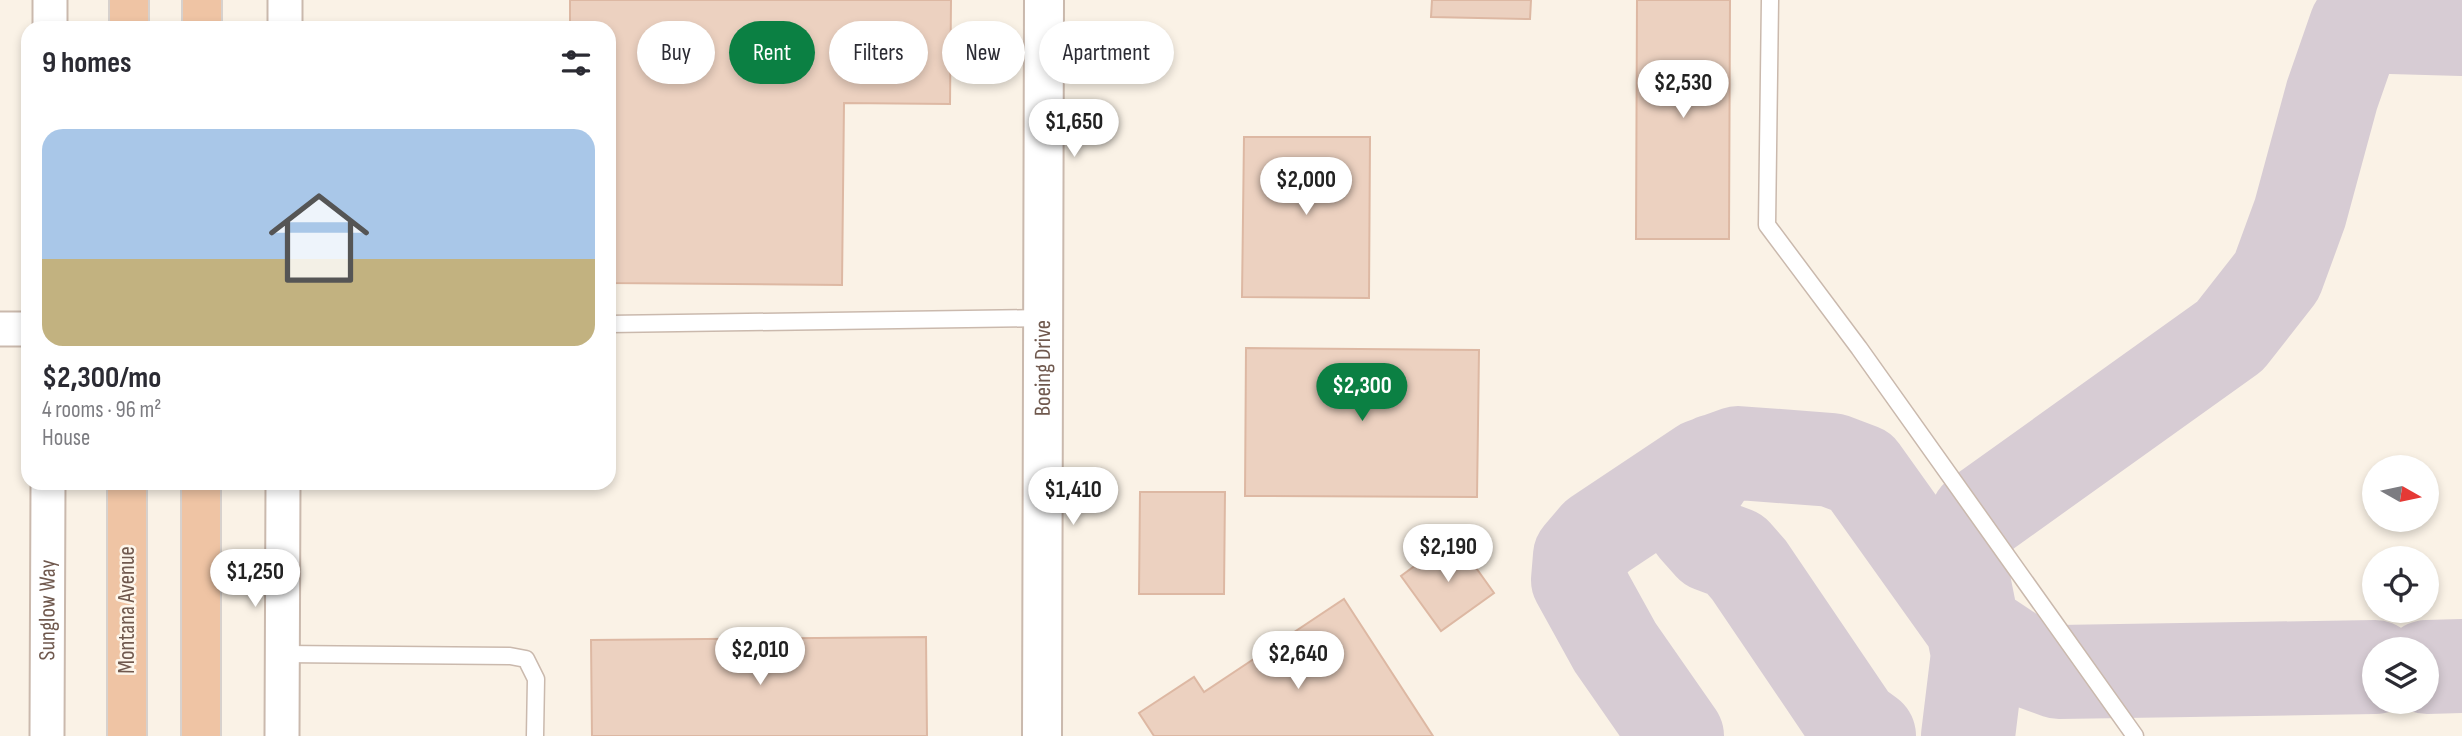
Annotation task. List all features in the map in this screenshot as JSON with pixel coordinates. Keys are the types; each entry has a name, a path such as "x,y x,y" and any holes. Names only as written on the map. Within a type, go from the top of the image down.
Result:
{"highway":[{"path":"129,0 129,21"},
{"path":"202,0 202,21"},
{"name":"Montana Avenue","path":"127,490 127,736"},
{"path":"201,490 201,736"}],"street":[{"path":"50,0 50,21"},
{"path":"285,0 285,21"},
{"name":"Boeing Drive","path":"1042,736 1044,0"},
{"path":"0,329 21,329"},
{"name":"Sunglow Way","path":"47,736 48,490"},
{"path":"282,736 283,490"}],"lane":[{"path":"1770,0 1768,225 1859,348 2135,736"},
{"path":"616,324 1044,318"},
{"path":"282,654 510,656 526,659 536,679 535,736"}],"building":[{"path":"570,0 951,0 951,21 942,21 942,84 950,84 950,104 844,103 842,285 616,283 616,21 570,21"},
{"path":"1432,0 1531,0 1530,19 1431,17"},
{"path":"1637,0 1730,0 1729,239 1636,239"},
{"path":"1244,137 1370,137 1369,298 1242,297"},
{"path":"1246,348 1479,350 1477,497 1245,496"},
{"path":"1140,492 1225,492 1224,594 1139,594"},
{"path":"1454,537 1494,593 1441,631 1401,576"},
{"path":"1344,599 1433,736 1154,736 1139,713 1194,677 1204,692"},
{"path":"926,637 927,736 592,736 591,640"}],"taxiway":[{"path":"1968,736 1978,654 1963,579 1963,545 1977,517 2230,336 2277,276 2300,213 2332,95 2356,26 2462,29"},
{"path":"1677,736 1615,647 1578,580 1580,556 1597,536 1702,466 1738,453 1832,460 1861,471 1973,628 2015,656 2059,672 2362,667"},
{"path":"1714,461 1692,494 1695,527 1711,545 1735,554 1749,570 1854,725 1869,736"},
{"path":"2439,667 2462,666"}]}
